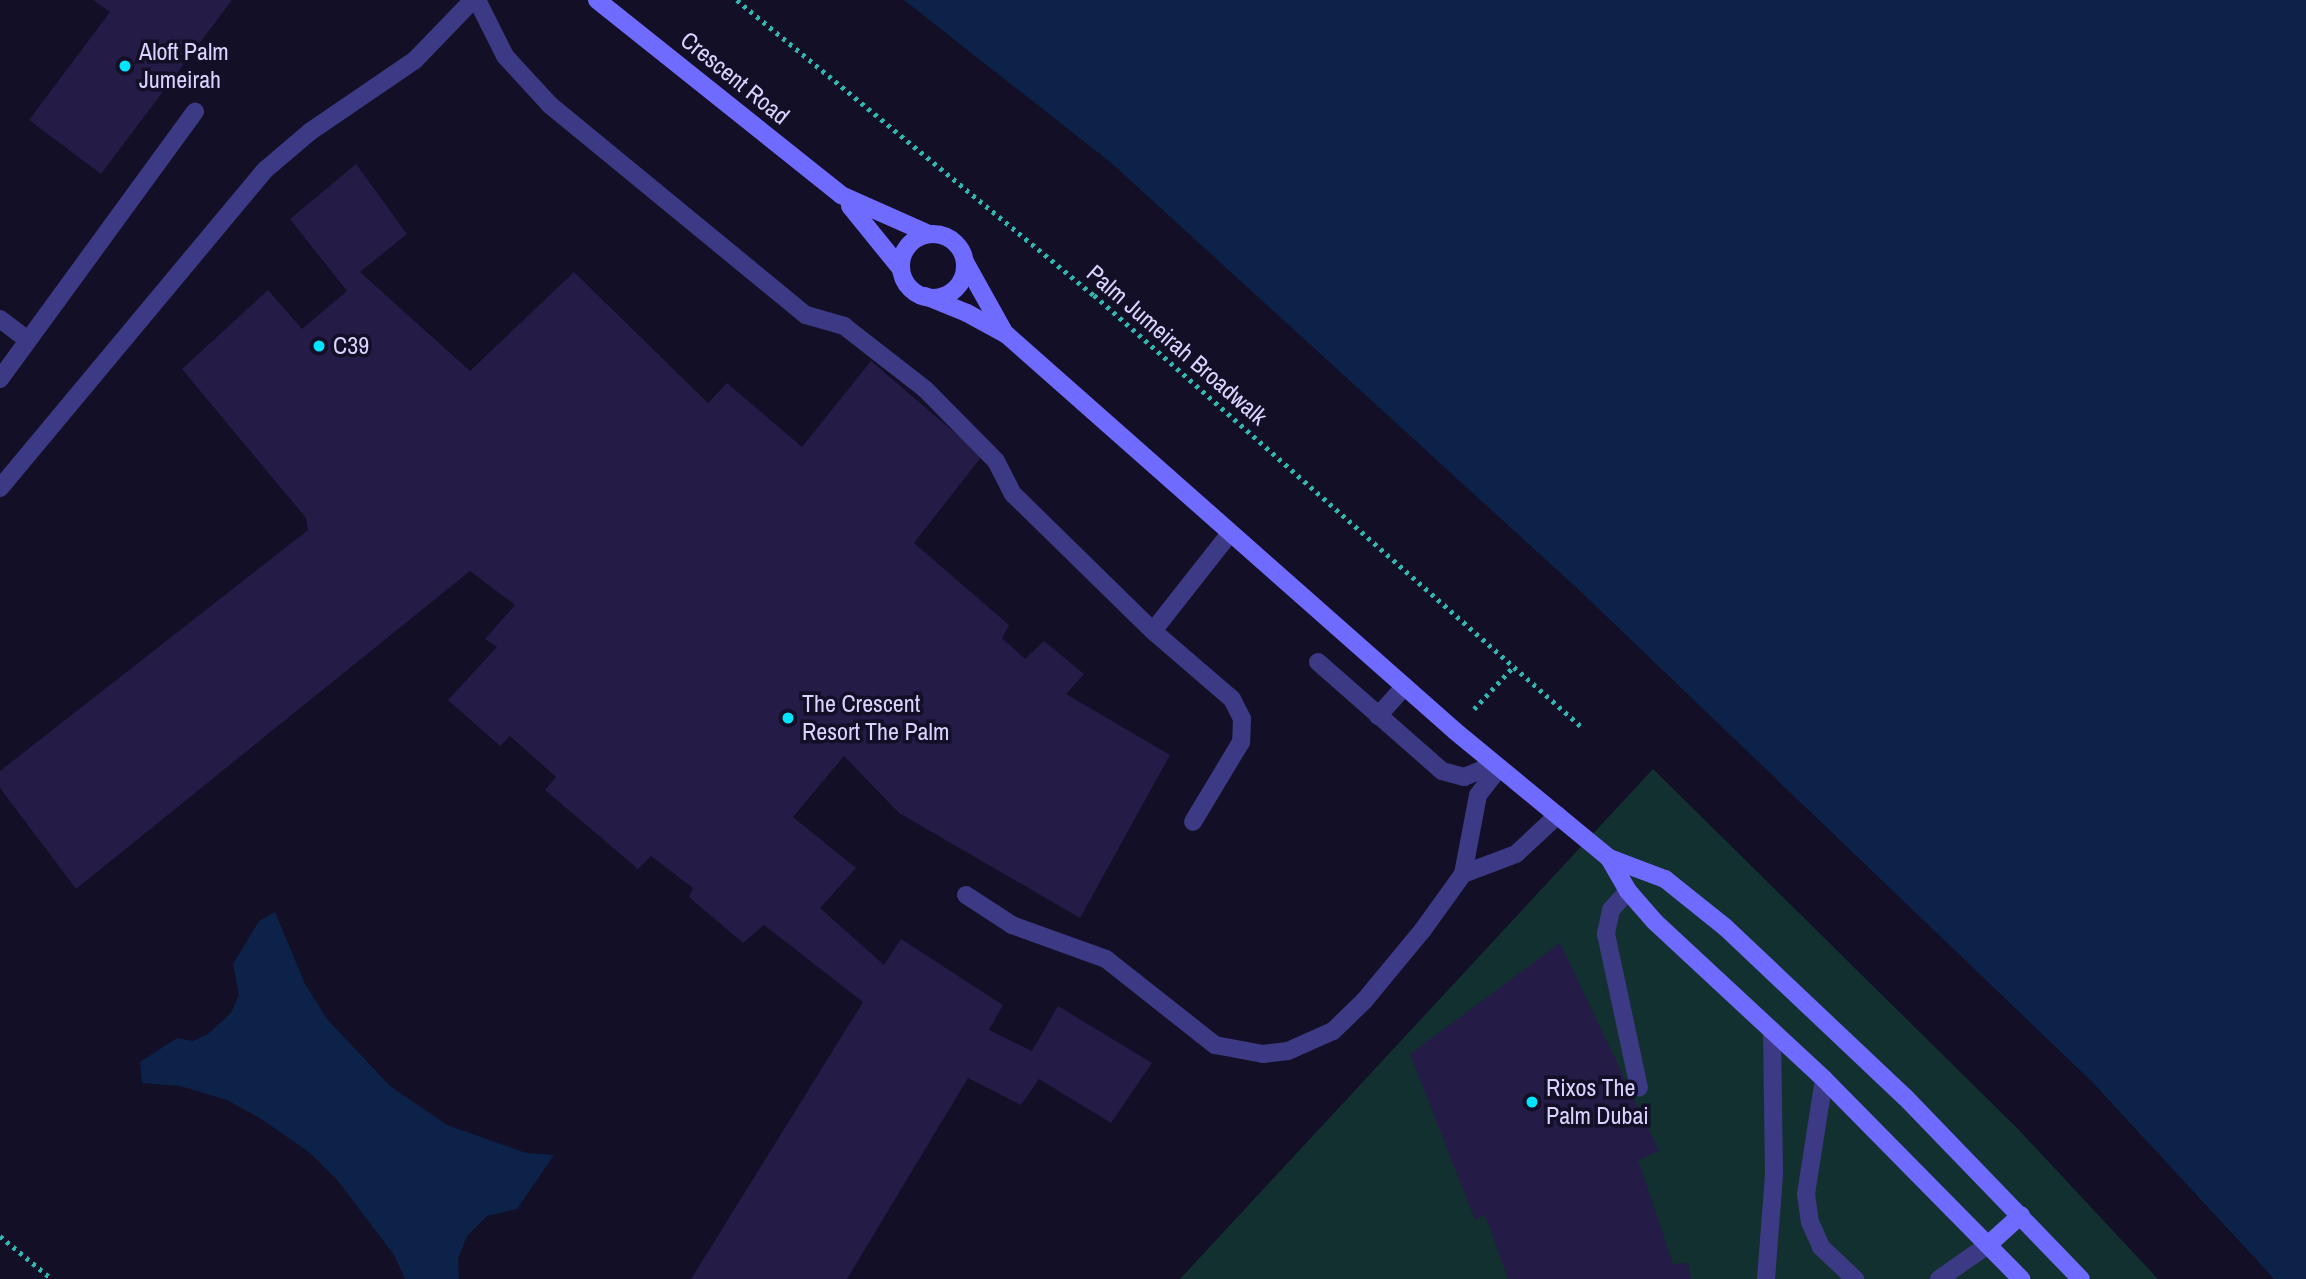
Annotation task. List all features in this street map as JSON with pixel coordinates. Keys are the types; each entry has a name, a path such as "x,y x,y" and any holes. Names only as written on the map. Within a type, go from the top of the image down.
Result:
{"main road":[{"name":"Crescent Road","path":"597,0 841,195"},
{"path":"841,195 929,234 948,238 1007,335"},
{"path":"841,195 901,270 909,286 1007,335 1497,766 1609,858 1665,879 1725,927 1905,1097 2081,1279"},
{"path":"901,270 905,250 929,234"},
{"path":"925,296 945,295 954,289 965,262"},
{"path":"1609,858 1628,891 1824,1079 1990,1244 2021,1279"},
{"path":"1990,1244 2021,1215"}],"lane":[{"path":"0,488 265,170 311,131 415,60 475,0 493,37 525,82 806,315 844,326 925,389 996,461 1013,494 1153,631 1232,699 1242,719 1236,752 1193,822"},
{"path":"0,379 195,112"},
{"path":"0,319 28,340"},
{"path":"1153,631 1230,533"},
{"path":"1318,662 1442,771 1475,775 1497,766"},
{"path":"1378,716 1405,686"},
{"path":"966,895 1012,925 1107,959 1215,1045 1263,1054 1312,1043 1333,1031 1392,969 1463,874 1478,795 1497,766"},
{"path":"1463,874 1516,854 1558,815"},
{"path":"1628,891 1611,910 1606,934 1639,1088"},
{"path":"1766,1279 1774,1174 1772,1032"},
{"path":"1824,1079 1806,1194 1810,1222 1821,1248 1855,1279"},
{"path":"1939,1279 1990,1244"}],"path":[{"name":"Palm Jumeirah Broadwalk","path":"737,0 1094,295 1583,728"},
{"path":"1455,730 1513,666"},
{"path":"0,1236 52,1279"}],"green space":[{"path":"1653,769 2018,1129 2158,1279 1180,1279"}],"water":[{"path":"904,0 2306,0 2306,1279 2274,1279 2092,1082 1582,593 1110,162"},
{"path":"275,912 305,984 327,1019 390,1086 447,1125 526,1153 554,1155 517,1209 487,1216 467,1236 458,1259 459,1279 405,1279 394,1255 338,1181 310,1153 263,1120 227,1100 180,1086 142,1083 140,1062 177,1038 193,1041 208,1034 231,1013 239,995 233,964 259,921"}],"pier":[{"path":"901,0 1110,162 1582,593 2092,1082 2274,1279 2089,1085 1580,596 1107,164"}],"building":[{"name":"Aloft Palm Jumeirah","path":"93,0 232,0 101,174 29,120 110,12"},
{"name":"The Crescent Resort The Palm","path":"356,164 407,234 360,272 470,371 574,272 708,403 727,383 802,447 871,361 982,456 914,543 1009,625 1002,638 1025,659 1044,641 1084,674 1066,694 1170,755 1080,918 899,813 844,756 793,817 856,868 820,908 884,965 901,939 1003,1005 989,1030 1032,1051 1058,1006 1152,1063 1111,1123 1039,1079 1021,1105 968,1078 847,1279 691,1279 863,1002 764,925 743,943 689,897 693,888 651,856 638,869 545,790 556,777 510,736 500,746 448,700 497,647 485,639 515,605 470,571 76,889 0,788 0,771 308,530 306,518 182,369 268,290 302,329 347,291 290,219"},
{"name":"Rixos The Palm Dubai","path":"1560,943 1659,1151 1638,1160 1673,1264 1688,1263 1691,1279 1508,1279 1485,1215 1475,1220 1410,1054"}],"place":[{"name":"Aloft Palm Jumeirah","path":"125,66"},
{"name":"C39","path":"319,346"},
{"name":"The Crescent Resort The Palm","path":"788,718"},
{"name":"Rixos The Palm Dubai","path":"1532,1102"}]}
